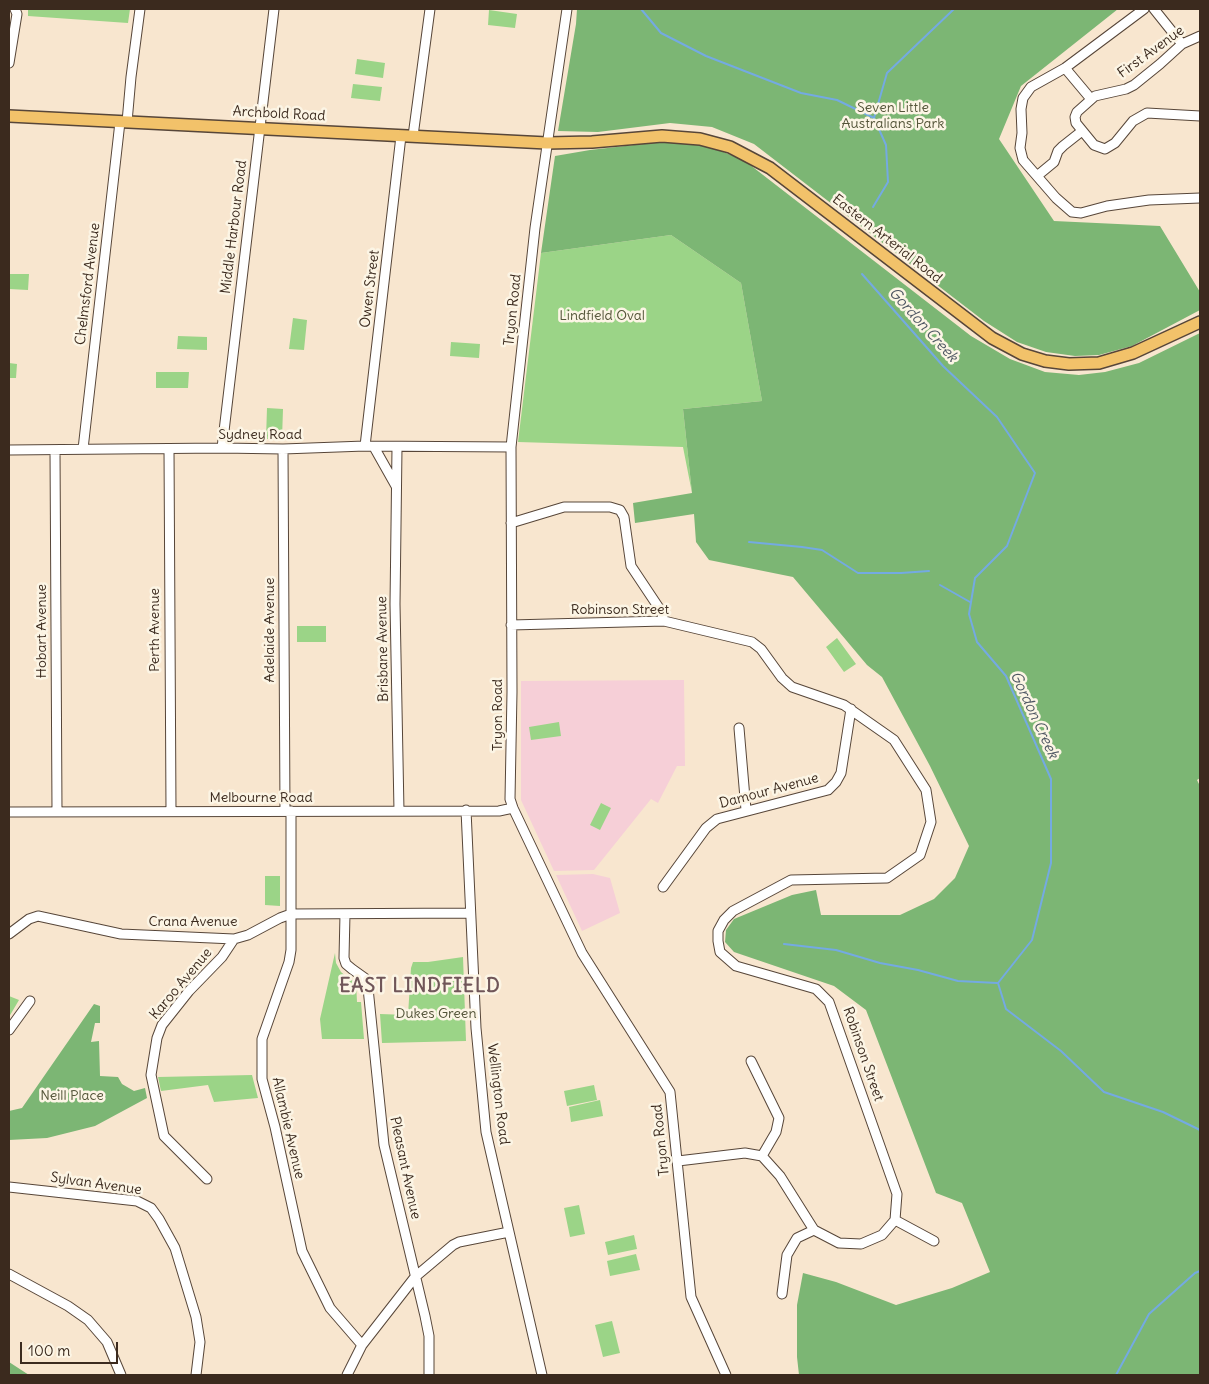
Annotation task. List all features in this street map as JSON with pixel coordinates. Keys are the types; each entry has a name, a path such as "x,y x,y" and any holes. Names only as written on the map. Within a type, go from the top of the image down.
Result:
{"main road":[{"name":"Archbold Road","path":"9,116 547,143"},
{"name":"Eastern Arterial Road","path":"547,143 592,142 669,136 700,139 730,147 770,168 992,338 1022,354 1045,361 1069,364 1099,363 1133,353 1200,322"}],"street":[{"path":"9,63 17,14 15,9"},
{"name":"Chelmsford Avenue","path":"83,449 123,122 140,9"},
{"name":"Middle Harbour Road","path":"222,448 274,9"},
{"path":"413,136 430,9"},
{"name":"Tryon Road","path":"567,9 547,143 511,447 510,800 582,953 670,1092 691,1297 726,1375"},
{"path":"1144,9 1065,68 1031,87 1023,98 1020,148 1023,160 1056,198 1072,212 1081,213 1107,206 1148,200 1200,198"},
{"path":"1154,9 1182,44"},
{"name":"First Avenue","path":"1091,99 1101,94 1126,89 1134,85 1182,44 1200,36"},
{"path":"1065,68 1091,99 1077,112 1075,117 1076,123 1094,145 1105,149 1115,143 1133,121 1147,113 1200,116"},
{"path":"1037,176 1054,162 1058,151 1082,131"},
{"name":"Owen Street","path":"370,447 401,136"},
{"name":"Brisbane Avenue","path":"370,447 396,486"},
{"name":"Sydney Road","path":"9,450 511,447"},
{"name":"Brisbane Avenue","path":"397,448 395,604 399,810"},
{"name":"Adelaide Avenue","path":"283,449 288,811"},
{"name":"Hobart Avenue","path":"55,450 57,812"},
{"name":"Perth Avenue","path":"169,450 171,811"},
{"path":"511,524 564,507 610,507 620,510 624,516 630,566 661,611 664,622"},
{"name":"Robinson Street","path":"511,625 664,622 752,642 761,649 782,678 792,687 844,705 894,740 926,790 931,822 920,855 887,878 791,880 733,912 724,920 718,930 718,941 720,952 736,966 816,989 830,1002 897,1194 895,1220"},
{"name":"Damour Avenue","path":"664,887 706,828 717,819 828,790 841,773 851,709"},
{"path":"739,728 746,810"},
{"name":"Melbourne Road","path":"9,812 499,811 513,808"},
{"name":"Wellington Road","path":"466,810 469,913 476,1028 486,1132 542,1375"},
{"name":"Allambie Avenue","path":"288,811 291,914 290,950 288,962 262,1039 262,1079 302,1251 330,1308 362,1346"},
{"name":"Crana Avenue","path":"9,934 29,919 38,916 121,934 234,939 248,935 291,914 469,913"},
{"name":"Pleasant Avenue","path":"345,914 344,958 346,964 366,979 368,988 384,1145 429,1336 429,1375"},
{"name":"Karoo Avenue","path":"207,1179 164,1136 151,1075 157,1038 162,1025 189,991 222,957 234,939"},
{"path":"9,1030 30,1001"},
{"path":"751,1061 779,1118 776,1132 762,1156"},
{"path":"678,1161 745,1153 762,1156 780,1176 814,1230 839,1243 861,1244 882,1235 895,1220 934,1241"},
{"name":"Sylvan Avenue","path":"9,1187 137,1201 151,1208 160,1219 175,1248 196,1317 200,1342 196,1375"},
{"path":"782,1294 787,1255 797,1238 814,1230"},
{"path":"347,1375 362,1346 415,1277 459,1242 509,1232"},
{"path":"9,1274 68,1306 88,1320 107,1342 121,1375"}],"shaded area":[{"path":"684,680 685,766 677,766 658,803 651,799 594,870 554,871 521,800 521,681"},
{"path":"593,874 610,878 620,913 582,931 556,875"}],"green space":[{"path":"28,9 130,9 128,23 28,16"},
{"name":"Seven Little Australians Park","path":"577,9 1118,9 1021,86 999,139 1054,221 1160,226 1200,292 1200,310 1132,346 1099,355 1075,356 1046,352 1017,342 984,321 754,144 712,127 670,123 598,132 558,131"},
{"path":"489,10 517,14 515,28 488,25"},
{"path":"357,59 385,63 383,78 355,74"},
{"path":"353,84 382,87 380,101 351,98"},
{"path":"669,141 707,145 745,161 971,336 1010,359 1045,372 1079,375 1105,372 1139,363 1200,333 1200,778 1197,780 1200,786 1200,1375 799,1375 797,1305 803,1273 836,1282 896,1305 952,1288 990,1272 962,1203 936,1193 866,1010 834,986 734,952 725,942 726,930 734,919 792,895 816,890 821,915 900,915 934,899 955,878 969,846 930,766 882,677 867,665 793,577 709,560 696,542 694,514 635,523 633,503 692,493 683,409 762,401 741,283 671,235 541,253 555,156"},
{"name":"Lindfield Oval","path":"671,235 741,283 762,401 683,409 692,493 683,447 518,442 541,253"},
{"path":"9,274 29,274 28,290 9,289"},
{"path":"293,318 307,320 304,350 289,349"},
{"path":"178,336 207,337 207,350 177,349"},
{"path":"451,342 480,344 479,358 450,356"},
{"path":"9,363 17,364 16,378 9,378"},
{"path":"156,372 189,372 188,388 156,388"},
{"path":"267,408 283,409 282,439 266,439"},
{"path":"297,626 326,626 326,642 297,642"},
{"path":"837,638 856,664 844,672 826,647"},
{"path":"559,722 561,736 531,740 529,727"},
{"path":"601,803 611,808 600,830 590,825"},
{"path":"265,876 280,876 280,906 265,905"},
{"path":"335,953 336,963 341,972 356,982 357,1002 361,1002 364,1039 322,1039 320,1019"},
{"name":"Dukes Green","path":"463,957 466,1041 382,1043 380,1014 408,1015 413,962"},
{"path":"9,996 19,1000 9,1017"},
{"name":"Neill Place","path":"94,1004 100,1006 100,1023 95,1023 91,1042 99,1041 100,1076 118,1077 122,1084 134,1091 145,1088 147,1098 95,1126 47,1138 9,1140 9,1111 22,1108"},
{"path":"252,1075 258,1098 214,1102 208,1085 161,1091 158,1077"},
{"path":"594,1085 597,1100 567,1106 564,1091"},
{"path":"600,1100 603,1116 571,1122 569,1107"},
{"path":"579,1205 585,1234 570,1237 564,1208"},
{"path":"634,1235 637,1249 608,1255 605,1242"},
{"path":"636,1254 640,1270 610,1276 607,1261"},
{"path":"612,1321 620,1353 603,1357 595,1325"},
{"path":"9,1362 29,1375 9,1375"}],"waterway":[{"name":"Gordon Creek","path":"641,9 661,33 706,56 801,93 837,100 874,118 886,145 888,182 873,207"},
{"path":"874,118 887,73 954,9"},
{"name":"Gordon Creek","path":"862,274 943,366 997,417 1035,473 1007,546 975,578 969,614 977,642 1006,676 1051,779 1051,863 1032,940 998,983 1006,1009 1061,1051 1104,1092 1163,1112 1200,1130"},
{"path":"749,542 822,550 858,573 929,571"},
{"path":"940,585 970,602"},
{"path":"784,944 836,950 880,963 918,970 958,981 997,983"},
{"name":"Gordon Creek","path":"1116,1375 1149,1314 1195,1273 1200,1271"}],"district":[{"name":"EAST LINDFIELD","path":"420,987"}]}
